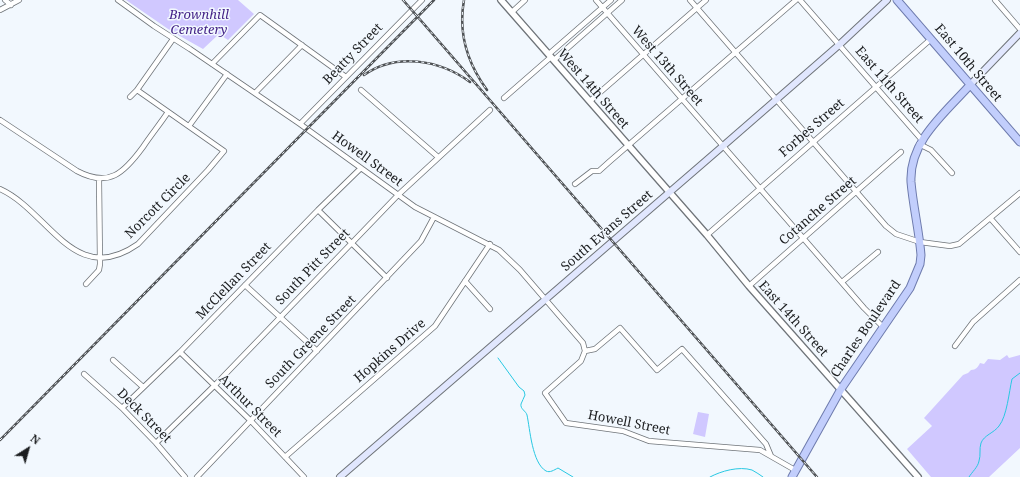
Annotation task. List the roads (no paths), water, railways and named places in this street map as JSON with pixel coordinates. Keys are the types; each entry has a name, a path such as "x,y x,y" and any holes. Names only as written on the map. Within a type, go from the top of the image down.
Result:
{"main road":[{"name":"South Evans Street","path":"340,477 839,45 887,0"},
{"name":"East 10th Street","path":"897,0 1020,142"},
{"path":"970,85 1020,33"},
{"name":"Charles Boulevard","path":"794,474 840,389 910,288 920,264 921,255 911,182 913,162 921,142 927,132 970,85"}],"street":[{"path":"4,0 11,5"},
{"path":"0,10 19,0"},
{"name":"Howell Street","path":"118,0 173,39 300,124 398,195 434,217 490,244 509,259 583,343 585,351 581,362 545,393 566,423 623,431 649,441 760,450 771,456 794,474"},
{"name":"Beatty Street","path":"300,124 422,0"},
{"name":"West 14th Street","path":"501,0 669,192"},
{"path":"512,12 525,0"},
{"name":"West 13th Street","path":"596,0 883,327"},
{"path":"504,98 551,57 611,0"},
{"path":"551,57 622,0"},
{"path":"690,0 814,141 886,226 896,234 920,242 950,246 959,244 991,219 1020,193"},
{"path":"590,101 706,0"},
{"path":"575,184 592,171 599,171 796,0"},
{"name":"East 11th Street","path":"800,0 876,87 921,142 931,150 952,173"},
{"path":"995,0 1020,28"},
{"path":"212,64 260,15 346,77"},
{"path":"130,96 137,90 173,39"},
{"name":"Forbes Street","path":"707,235 931,39"},
{"path":"255,93 302,45"},
{"path":"137,90 189,126 227,74"},
{"path":"361,90 438,157"},
{"name":"South Pitt Street","path":"156,443 215,386 398,195 490,110"},
{"path":"0,120 77,170 90,177 99,178 111,176 122,171 131,163 168,112"},
{"name":"Norcott Circle","path":"0,189 20,201 62,242 73,250 90,256 116,256 128,251 138,244 224,151 189,126"},
{"name":"Cotanche Street","path":"749,286 901,152"},
{"name":"McClellan Street","path":"122,408 180,352 318,210 361,168"},
{"path":"86,284 99,270 99,178"},
{"name":"East 14th Street","path":"669,192 749,286 918,477"},
{"path":"318,210 387,278"},
{"name":"South Greene Street","path":"197,477 421,241 434,217"},
{"path":"991,219 1020,252"},
{"name":"Hopkins Drive","path":"285,457 435,326 490,244"},
{"path":"842,282 878,252"},
{"path":"955,346 973,322 1020,280"},
{"path":"465,281 490,309"},
{"path":"245,285 317,351"},
{"path":"585,351 595,349 620,328 657,370 682,348 763,441 771,456"},
{"name":"Arthur Street","path":"180,352 251,421 304,477"},
{"path":"113,360 143,387"},
{"name":"Deck Street","path":"84,374 122,408 186,477"},
{"path":"760,450 763,441"}],"waterway":[{"path":"498,358 519,387 524,391 525,395 521,406 527,415 535,453 541,467 549,472 558,468 573,477"},
{"path":"969,477 978,463 982,440 1002,422 1012,379 1020,373"},
{"path":"710,477 725,471 736,469 752,470 763,477"}],"railway":[{"path":"403,0 817,477"},
{"path":"0,440 434,0"},
{"path":"464,0 462,24 466,48 475,70 487,90"},
{"path":"364,75 390,63 404,61 432,64 445,68 470,82"}],"park label":[{"name":"Brownhill Cemetery","path":"199,22"}]}
